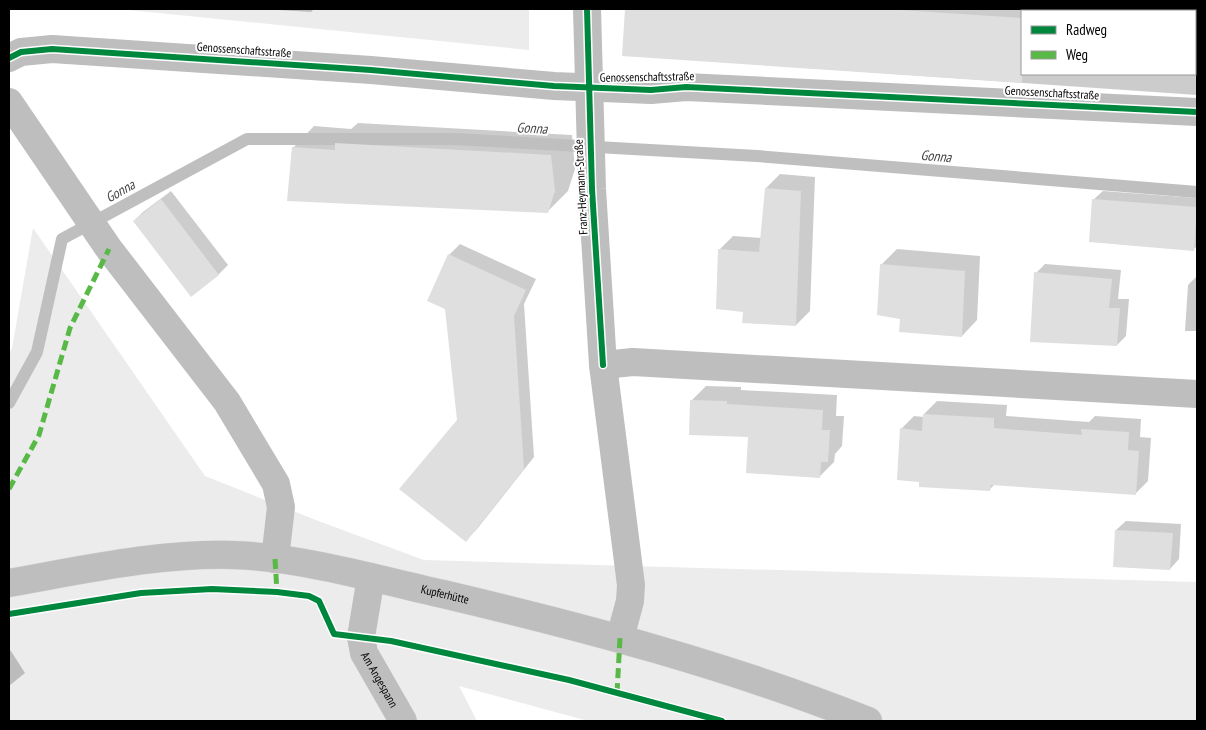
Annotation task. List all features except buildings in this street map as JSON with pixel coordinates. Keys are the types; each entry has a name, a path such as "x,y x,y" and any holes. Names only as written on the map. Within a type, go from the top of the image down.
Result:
{"street":[{"name":"Franz-Heymann-Straße","path":"587,9 591,159 603,365 631,585 630,601 620,638"},
{"name":"Genossenschaftsstraße","path":"9,58 21,52 52,49 371,70 589,88 651,90 686,86 1197,112"},
{"path":"9,102 103,240 228,402 276,484 281,507 275,559"},
{"path":"603,365 633,362 1197,394"},
{"name":"Kupferhütte","path":"9,583 104,566 161,559 231,555 275,559 371,577 620,638 739,674 868,721"},
{"name":"Am Angespann","path":"371,577 361,637 364,652 403,721"}],"shaded area":[{"path":"118,9 529,9 529,50"},
{"path":"33,228 205,476 424,560 1197,582 1197,721 588,721 459,686 477,721 9,721 9,354 12,348"}],"waterway":[{"name":"Gonna","path":"9,403 37,352 62,239 247,139 455,139 757,156 1197,192"}],"marked path":[{"path":"9,489 39,435 70,328 109,249"},
{"path":"275,559 277,592"},
{"path":"617,693 620,638"}],"cycle path":[{"path":"587,9 592,189 603,365"},
{"path":"9,58 21,52 52,49 371,70 554,86 651,90 686,87 1197,112"},
{"path":"9,614 141,593 212,589 277,592 309,596 319,601 334,634 391,641 569,680 722,721"}]}
